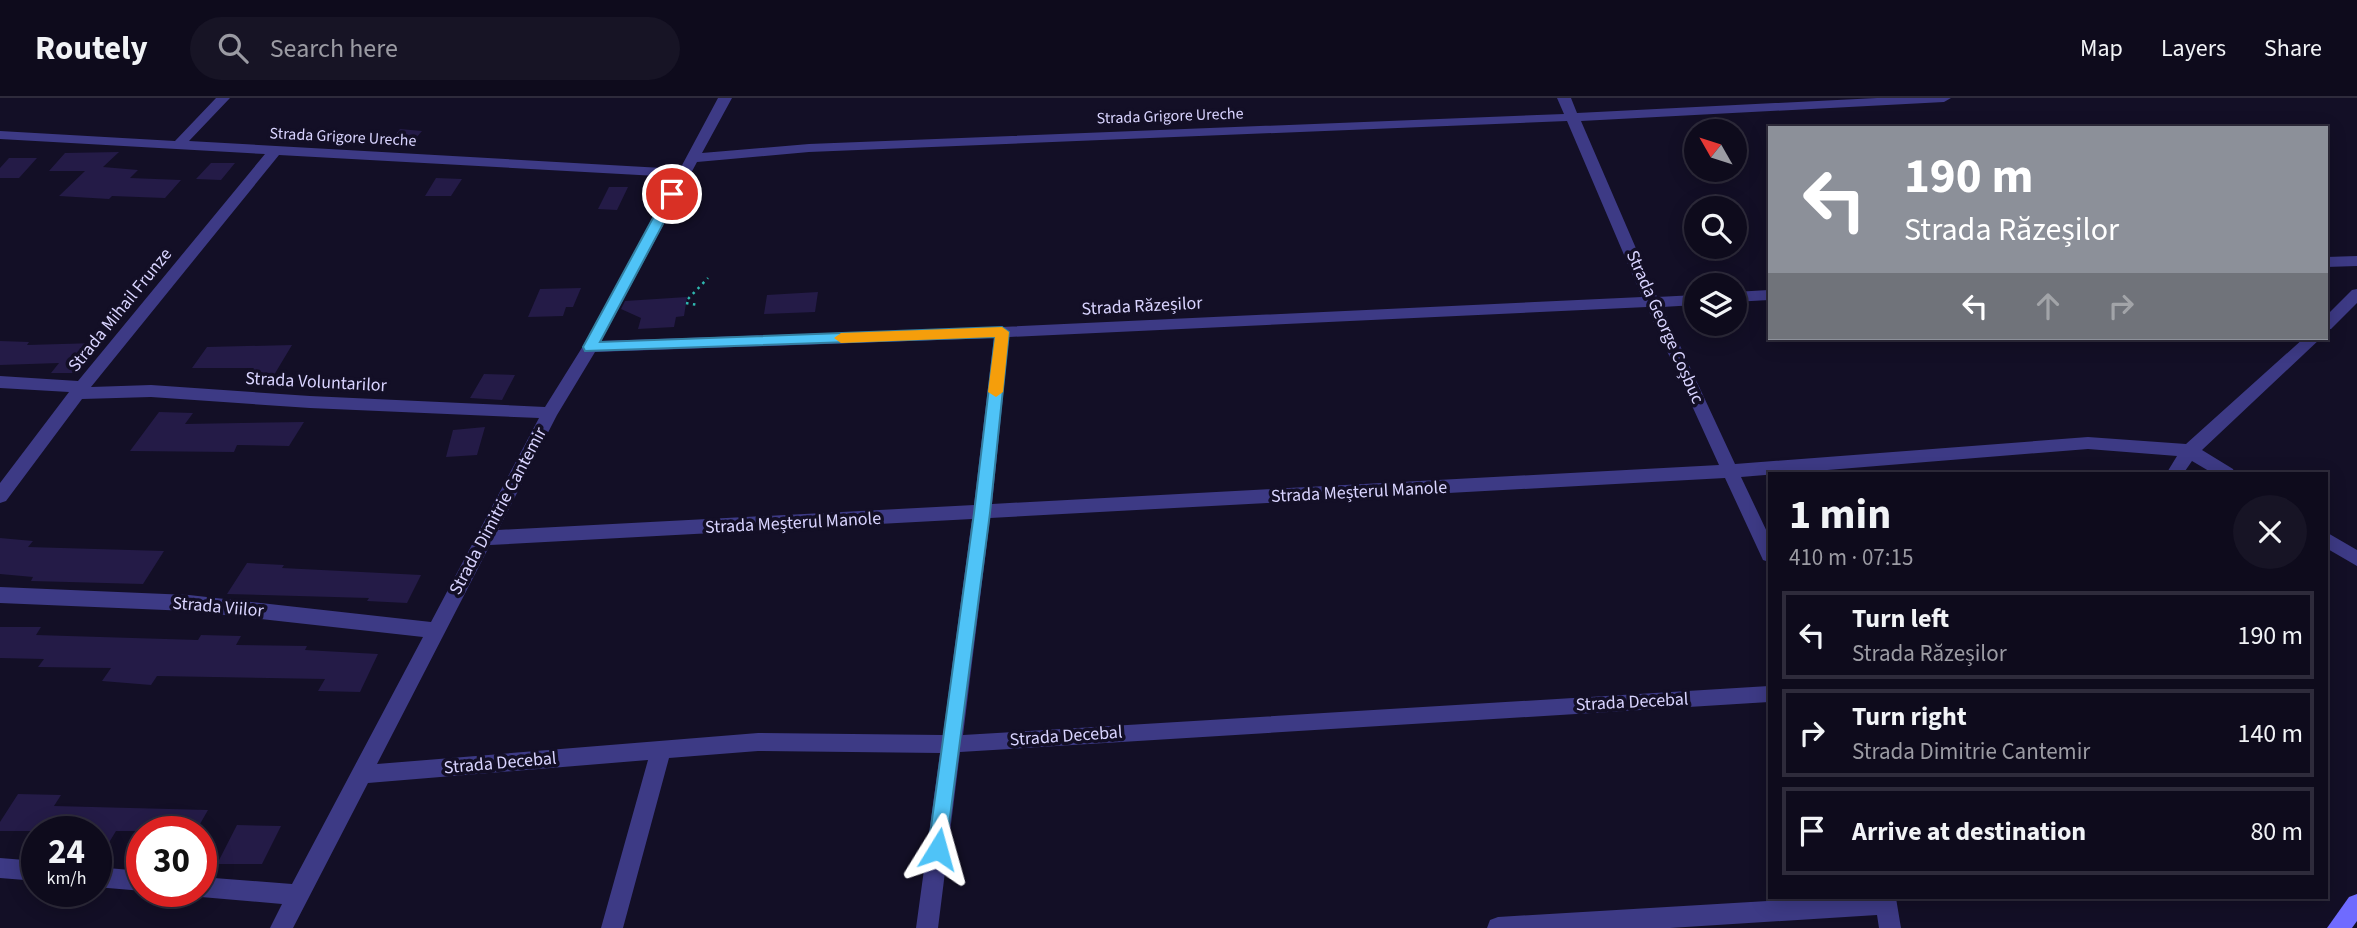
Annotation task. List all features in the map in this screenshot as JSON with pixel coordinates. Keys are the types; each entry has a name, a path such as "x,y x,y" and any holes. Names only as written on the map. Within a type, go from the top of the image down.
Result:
{"street":[{"path":"179,144 223,98"},
{"name":"Strada Dimitrie Cantemir","path":"281,928 363,774 434,630 550,413 590,347 725,98"},
{"name":"Strada George Coșbuc","path":"1564,98 1652,302 1768,553"},
{"name":"Strada Grigore Ureche","path":"0,135 275,151 688,165 809,148 1573,117 1944,98"},
{"name":"Strada Mihail Frunze","path":"0,496 80,390 275,151"},
{"path":"2328,262 2357,261"},
{"path":"2328,323 2357,294"},
{"path":"1747,297 1768,295"},
{"name":"Strada Răzeșilor","path":"590,347 1002,332 1684,301"},
{"path":"927,928 953,744 1002,332"},
{"path":"2175,472 2190,450 2311,340"},
{"name":"Strada Voluntarilor","path":"0,382 80,390 151,391 310,402 550,413"},
{"name":"Strada Meșterul Manole","path":"484,538 1730,471 2088,443 2190,450 2224,472"},
{"path":"2328,540 2357,559"},
{"name":"Strada Viilor","path":"0,595 189,603 434,630"},
{"name":"Strada Decebal","path":"363,774 758,742 953,744 1768,694"},
{"path":"612,928 661,750"},
{"path":"0,868 21,870"},
{"path":"217,888 297,895"},
{"path":"1498,928 1886,901 1891,928"},
{"path":"2337,928 2357,904"}],"path":[{"path":"698,305 687,301 708,278"}],"building":[{"path":"400,129 422,131 409,146 387,145"},
{"path":"119,152 103,167 138,170 130,178 181,180 165,198 59,196 85,171 49,171 65,153"},
{"path":"9,158 37,158 19,178 0,178 0,168"},
{"path":"211,163 235,163 221,180 196,179"},
{"path":"436,178 462,179 451,196 425,196"},
{"path":"609,187 628,187 617,210 598,209"},
{"path":"581,288 573,307 566,307 563,316 528,317 540,289"},
{"path":"818,292 815,312 764,314 767,295"},
{"path":"687,297 684,316 676,317 674,327 638,329 641,318 621,309 625,301"},
{"path":"0,341 29,342 27,345 97,343 76,373 51,373 59,363 0,365"},
{"path":"292,345 274,375 249,375 254,368 192,368 207,347"},
{"path":"484,374 515,375 502,400 470,398"},
{"path":"159,412 193,413 185,424 304,422 289,446 237,445 234,452 130,451"},
{"path":"485,427 477,455 446,457 453,430"},
{"path":"0,538 33,541 28,547 164,551 143,584 31,581 33,577 0,574"},
{"path":"247,563 284,565 282,568 421,575 407,603 367,601 369,598 227,594"},
{"path":"0,627 41,627 36,635 198,640 201,635 241,636 236,645 307,646 305,650 378,654 360,692 318,691 325,679 157,676 151,685 102,681 111,668 38,667 44,659 0,658"},
{"path":"18,794 61,795 54,806 208,810 205,816 126,816 126,831 116,831 112,838 112,816 21,816 21,831 0,831 0,822"},
{"path":"237,825 281,826 262,864 217,864"}],"slow traffic":[{"path":"841,338 1002,332 996,392"}],"route":[{"path":"672,194 590,347 1002,332 982,513 938,849"}]}
